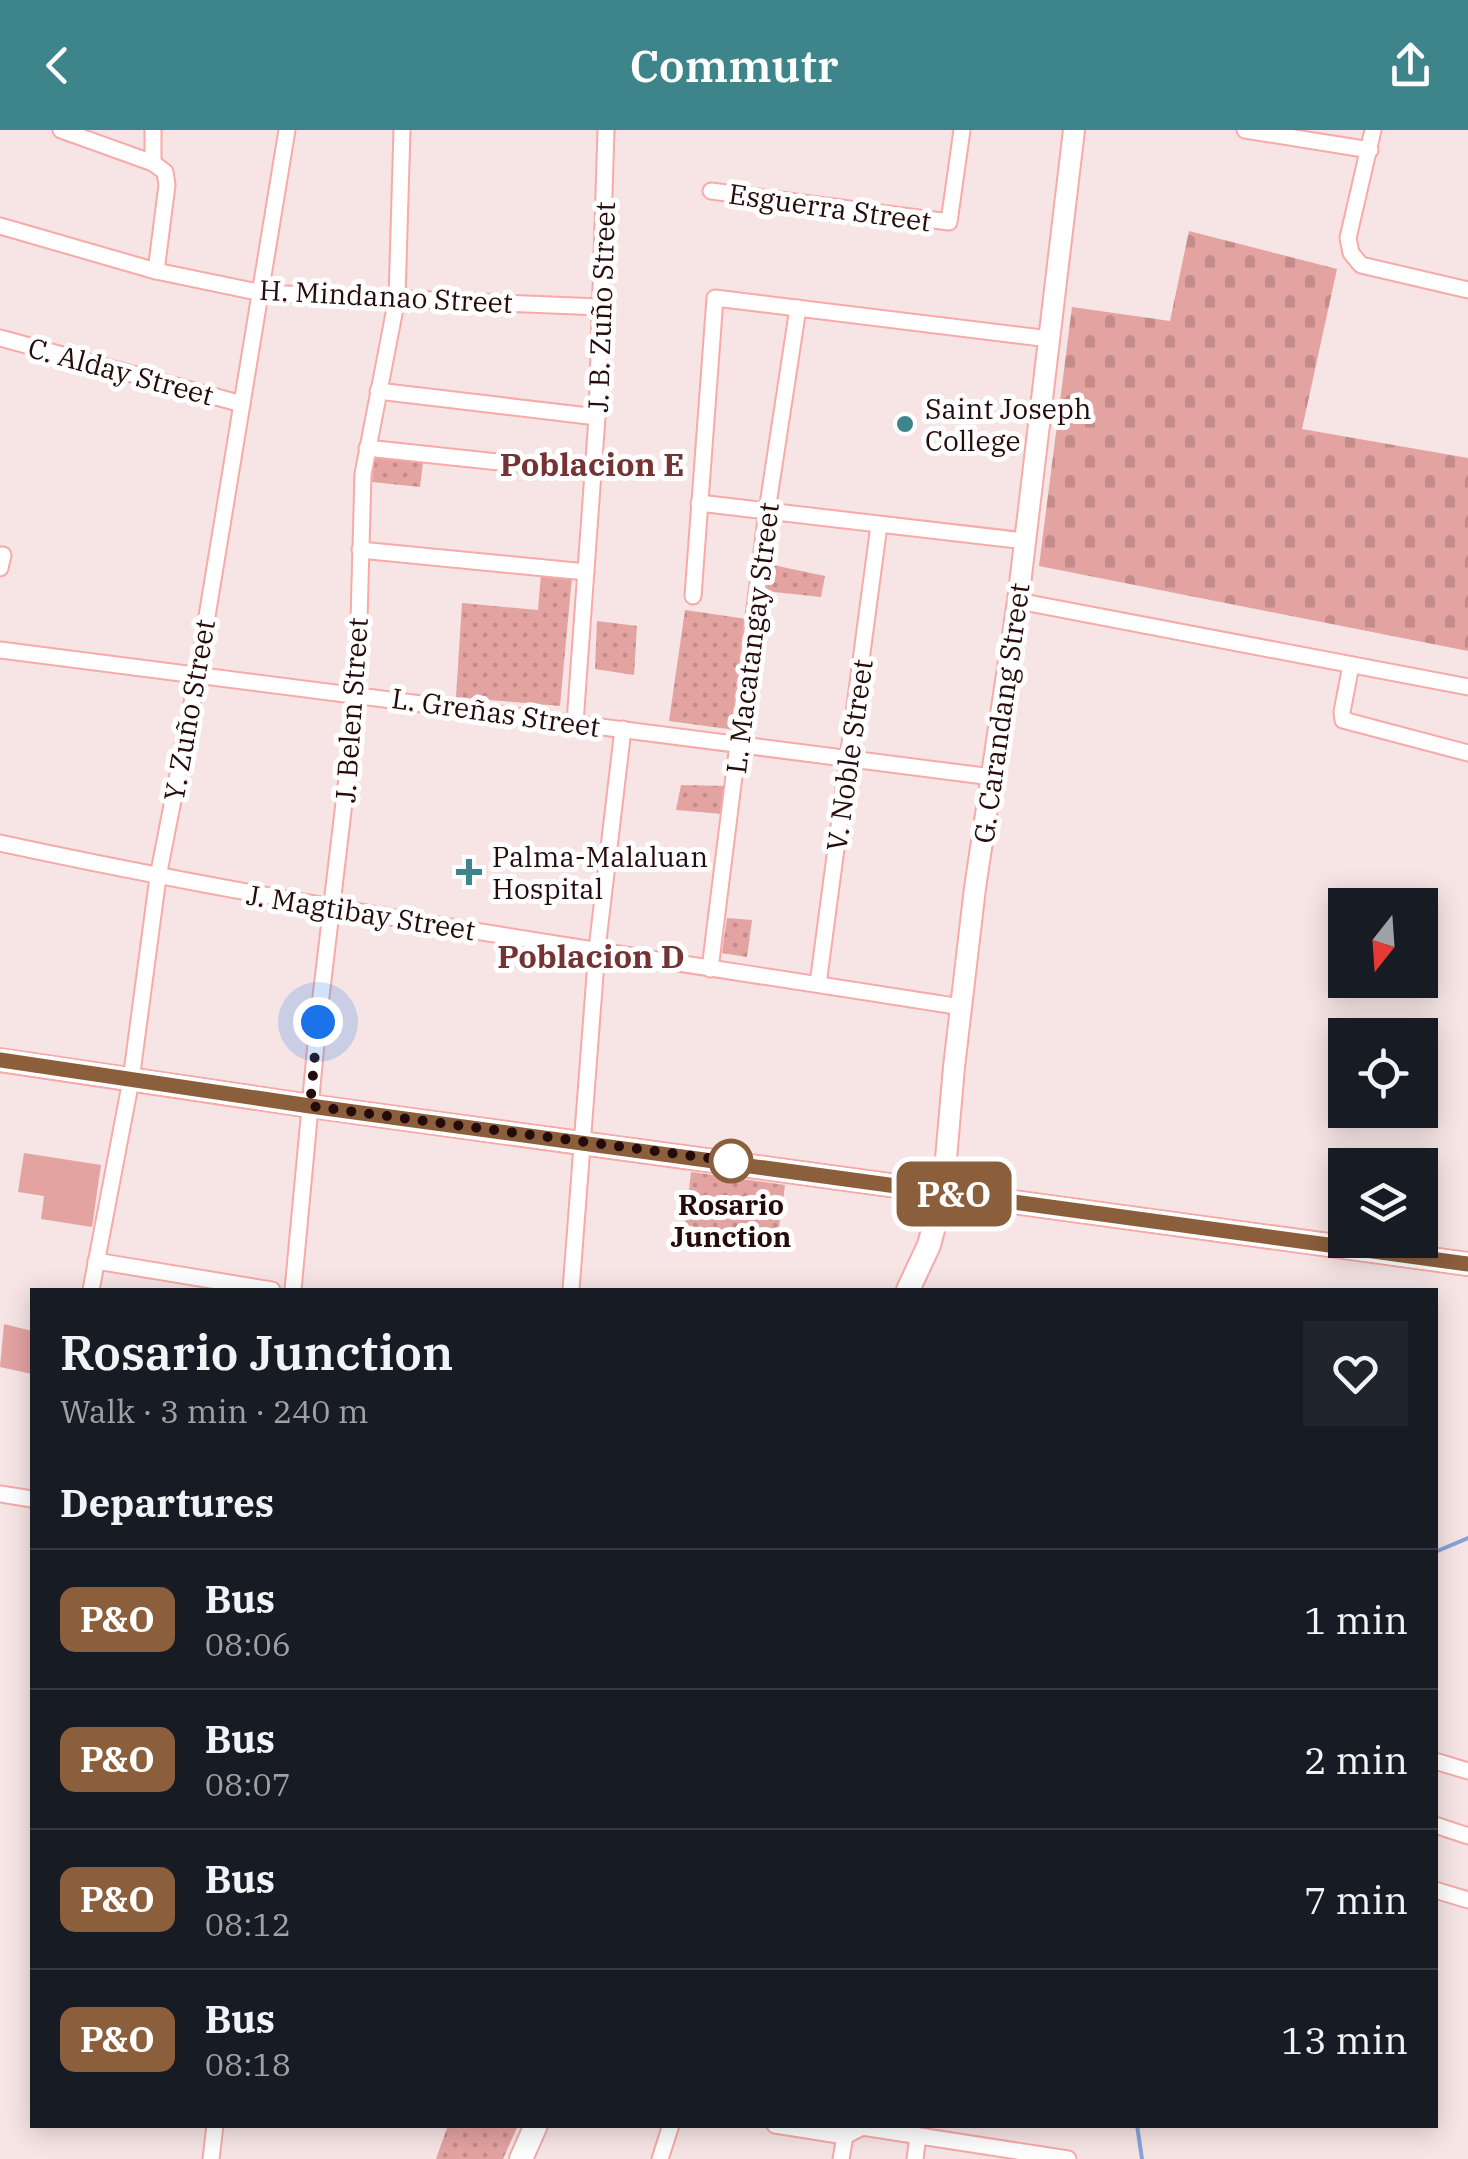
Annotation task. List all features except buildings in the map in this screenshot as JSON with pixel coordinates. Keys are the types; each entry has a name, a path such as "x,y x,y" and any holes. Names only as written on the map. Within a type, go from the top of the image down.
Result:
{"main road":[{"name":"G. Carandang Street","path":"909,1288 929,1245 942,1193 961,1007 1018,601 1074,130"},
{"path":"0,1060 1468,1264"},
{"path":"521,2159 535,2128"}],"street":[{"path":"62,130 153,162 165,172 167,185 156,271"},
{"path":"153,130 153,162"},
{"name":"Y. Zuño Street","path":"90,1288 131,1080 158,877 197,677 288,130"},
{"name":"J. Belen Street","path":"292,1288 356,693 366,448 396,298 402,130"},
{"name":"J. B. Zuño Street","path":"574,723 597,418 606,130"},
{"name":"Esguerra Street","path":"711,191 949,222 962,130"},
{"path":"1245,130 1370,150"},
{"path":"1373,130 1348,238 1350,253 1362,264 1468,290"},
{"name":"H. Mindanao Street","path":"0,226 156,271 262,293 600,306"},
{"path":"693,596 715,298 1050,339"},
{"name":"L. Macatangay Street","path":"710,969 767,510 798,308"},
{"name":"C. Alday Street","path":"0,338 242,404"},
{"path":"378,391 597,418"},
{"path":"366,448 594,472"},
{"path":"700,504 1025,541"},
{"name":"V. Noble Street","path":"818,984 879,525"},
{"path":"360,550 586,572"},
{"path":"0,555 0,568"},
{"path":"1018,601 1468,687"},
{"name":"L. Greñas Street","path":"0,650 992,777"},
{"path":"1351,665 1343,720 1468,753"},
{"path":"571,1288 597,949 623,728"},
{"name":"J. Magtibay Street","path":"0,843 332,909 961,1007"},
{"path":"96,1261 260,1288"},
{"path":"0,1494 30,1500"},
{"path":"1438,1762 1468,1772"},
{"path":"1438,1827 1468,1836"},
{"path":"1438,1891 1468,1900"},
{"path":"211,2159 215,2128"},
{"path":"660,2159 670,2128"},
{"path":"795,2128 845,2136"},
{"path":"842,2159 845,2136 857,2128"},
{"path":"868,2128 988,2153 1058,2158"},
{"path":"915,2159 918,2136"}],"green space":[{"path":"1189,231 1337,269 1302,429 1468,458 1468,651 1039,566 1072,307 1170,321"},
{"path":"374,456 423,463 420,487 372,482"},
{"path":"768,564 825,576 821,597 765,591"},
{"path":"541,574 572,577 560,706 456,697 462,603 538,610"},
{"path":"685,610 747,619 735,730 669,721"},
{"path":"597,621 637,626 634,675 595,669"},
{"path":"681,785 727,786 722,814 676,810"},
{"path":"727,918 752,920 747,957 722,953"},
{"path":"24,1153 101,1165 92,1227 41,1219 44,1196 18,1192"},
{"path":"691,1172 785,1185 777,1241 685,1225"},
{"path":"4,1324 30,1330 30,1374 0,1367"},
{"path":"447,2128 517,2128 503,2159 436,2159"}],"waterway":[{"path":"1438,1551 1468,1538"},
{"path":"1137,2128 1142,2159"}],"bus line":[{"name":"P&O","path":"0,1060 1468,1264"}],"place":[{"name":"Saint Joseph College","path":"905,424"},
{"name":"Palma-Malaluan Hospital","path":"469,872"},
{"name":"Rosario Junction","path":"731,1161"}],"district":[{"name":"Poblacion E","path":"592,464"},
{"name":"Poblacion D","path":"591,956"}],"route":[{"path":"318,1022 310,1106 731,1161"}]}
